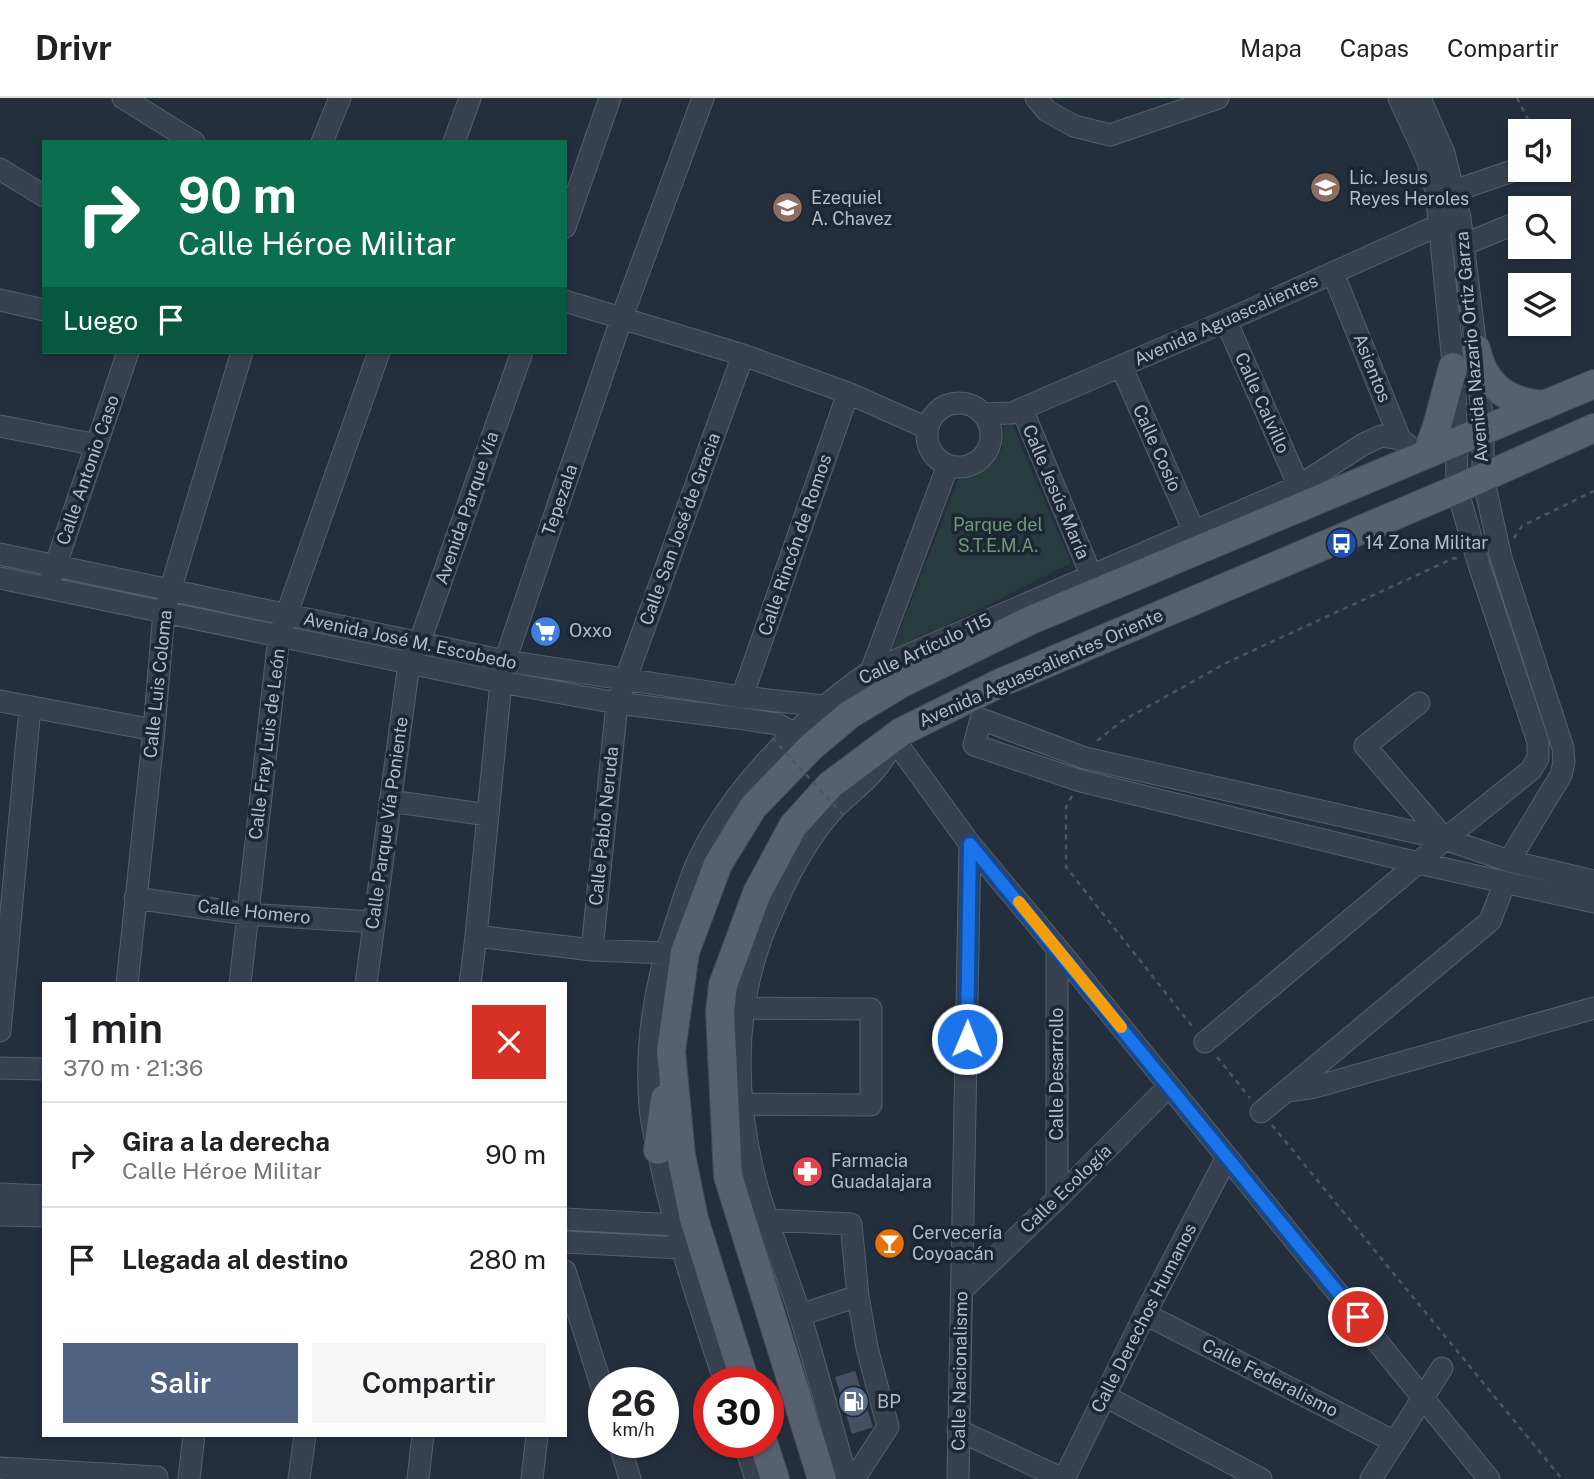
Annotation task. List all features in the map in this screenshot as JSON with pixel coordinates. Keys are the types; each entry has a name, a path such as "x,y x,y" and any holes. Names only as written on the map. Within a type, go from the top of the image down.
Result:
{"main road":[{"path":"1476,349 1482,369 1502,392 1527,404 1545,405"},
{"path":"1417,449 1437,426 1453,367"},
{"path":"658,1150 672,1063 685,952 718,864 753,807 811,747 849,715 902,683 1031,620 1417,449 1457,441 1594,384"},
{"name":"Avenida Aguascalientes Oriente","path":"822,1479 728,1176 729,1002 757,892 793,826 830,785 901,732 1000,683 1594,428"},
{"path":"983,621 1031,620"},
{"path":"735,835 750,780"},
{"path":"789,876 793,826"},
{"path":"707,846 735,835"},
{"path":"729,1002 741,1098"},
{"path":"672,1063 681,1154 694,1219 740,1367"},
{"path":"768,1458 775,1479"}],"street":[{"path":"123,98 191,140"},
{"path":"323,140 340,98"},
{"path":"455,140 470,98"},
{"path":"567,221 610,98"},
{"path":"622,317 703,98"},
{"path":"1036,98 1047,111 1074,126 1110,135 1218,98"},
{"name":"Avenida Nazario Ortiz Garza","path":"1399,98 1430,170 1436,191 1453,367 1457,489 1479,565 1538,742 1538,758 1531,769 1445,839"},
{"name":"Avenida Nazario Ortiz Garza","path":"1420,98 1444,153 1460,218 1476,349 1483,430 1483,477 1501,558 1563,748 1562,775 1509,861"},
{"path":"0,169 42,195"},
{"path":"1454,191 1508,172"},
{"name":"Avenida Aguascalientes","path":"984,414 1017,411 1460,218"},
{"path":"1463,244 1508,227"},
{"name":"Asientos","path":"1334,273 1417,449"},
{"path":"0,300 42,310"},
{"path":"567,302 743,355 848,393 928,428"},
{"name":"Tepezala","path":"470,982 500,682 622,317"},
{"name":"Calle Calvillo","path":"1226,321 1299,486"},
{"name":"Calle Antonio Caso","path":"48,587 127,354"},
{"name":"Calle Luis Coloma","path":"127,982 166,601 241,354"},
{"name":"Calle Fray Luis de León","path":"240,982 279,636 378,354"},
{"name":"Avenida Parque Vía","path":"409,663 419,644 521,354"},
{"name":"Calle San José de Gracia","path":"617,703 743,355"},
{"name":"Calle Cosío","path":"1121,366 1194,531"},
{"name":"Calle Rincón de Romos","path":"742,697 848,393"},
{"path":"960,402 977,408 984,414 991,437 989,447 976,462 957,467 940,461 933,454 927,437 930,420 936,412 951,403 960,402"},
{"name":"Avenida Aguascalientes","path":"991,437 1017,411"},
{"name":"Calle Jesús María","path":"1017,411 1091,575"},
{"path":"0,426 97,445"},
{"name":"Calle Artículo 115","path":"675,1225 650,1110 648,1068 652,1020 665,953 695,869 731,805 750,780 794,733 824,706 871,671 1299,486 1381,436 1417,449"},
{"path":"871,671 948,465"},
{"name":"Avenida José M. Escobedo","path":"0,554 56,566 279,636 500,682 617,703 777,724 794,733"},
{"name":"Avenida José M. Escobedo","path":"0,578 48,587 286,615 505,661 742,697 824,706"},
{"name":"Calle Parque Vía Poniente","path":"366,982 409,663"},
{"path":"0,701 153,730"},
{"name":"Calle Pablo Neruda","path":"592,950 617,703"},
{"path":"1419,704 1365,746 1445,839"},
{"path":"0,1031 30,708"},
{"path":"1594,881 1509,861 1445,839 1085,758 981,719 974,745 1081,781 1418,863 1594,902"},
{"path":"893,738 970,844 1489,1479"},
{"path":"847,1479 800,1315 753,1168 744,1130 741,1098 871,1105 871,1009 729,1002 758,948 789,876 815,834 832,811 872,773 887,753 893,738"},
{"path":"1081,781 1085,758"},
{"path":"390,802 488,815"},
{"path":"1205,1042 1445,839"},
{"name":"Calle Nacionalismo","path":"958,1479 970,844"},
{"path":"1261,1112 1489,921 1505,883"},
{"name":"Calle Homero","path":"135,898 247,914 374,922"},
{"path":"476,936 592,950 665,953"},
{"name":"Calle Desarrollo","path":"1057,948 1057,1199"},
{"path":"1288,1091 1315,1087 1594,1008"},
{"path":"0,1068 42,1069"},
{"name":"Calle Ecología","path":"962,1290 1170,1087"},
{"name":"Calle Derechos Humanos","path":"1063,1479 1227,1157"},
{"path":"0,1194 42,1196"},
{"path":"0,1215 42,1216"},
{"path":"567,1219 675,1225 719,1367"},
{"path":"768,1220 851,1224 858,1296 867,1348 888,1427 854,1479"},
{"path":"567,1242 681,1248"},
{"path":"567,1277 595,1367"},
{"path":"800,1315 858,1296"},
{"name":"Calle Federalismo","path":"1145,1314 1395,1441"},
{"path":"1371,1479 1443,1368"},
{"path":"1105,1396 1261,1479"},
{"path":"958,1430 1063,1479"},
{"path":"188,1479 194,1437"},
{"path":"299,1479 305,1437"},
{"path":"418,1479 423,1437"},
{"path":"532,1479 537,1437"},
{"path":"624,1458 630,1479"},
{"path":"749,1458 756,1479"},
{"path":"0,1468 157,1477"}],"path":[{"path":"1517,98 1528,119"},
{"path":"1501,558 1522,526 1594,491"},
{"path":"1085,758 1098,740 1122,722 1228,662 1454,558 1479,565"},
{"path":"772,738 846,818"},
{"path":"1081,781 1066,807 1066,867 1261,1112 1562,1479"}],"green space":[{"name":"Parque del S.T.E.M.A.","path":"1012,424 1071,563 891,653 958,480 1002,450 1002,428"}],"building":[{"name":"BP","path":"855,1371 873,1427 852,1434 835,1377"}],"slow traffic":[{"path":"1019,902 1121,1027"}],"place":[{"name":"Lic. Jesus Reyes Heroles","path":"1326,188"},
{"name":"Ezequiel A. Chavez","path":"788,208"},
{"name":"14 Zona Militar","path":"1342,543"},
{"name":"Oxxo","path":"546,631"},
{"name":"Farmacia Guadalajara","path":"808,1171"},
{"name":"Cervecería Coyoacán","path":"889,1243"},
{"name":"BP","path":"854,1402"}],"route":[{"path":"967,1039 970,844 1358,1317"}]}
